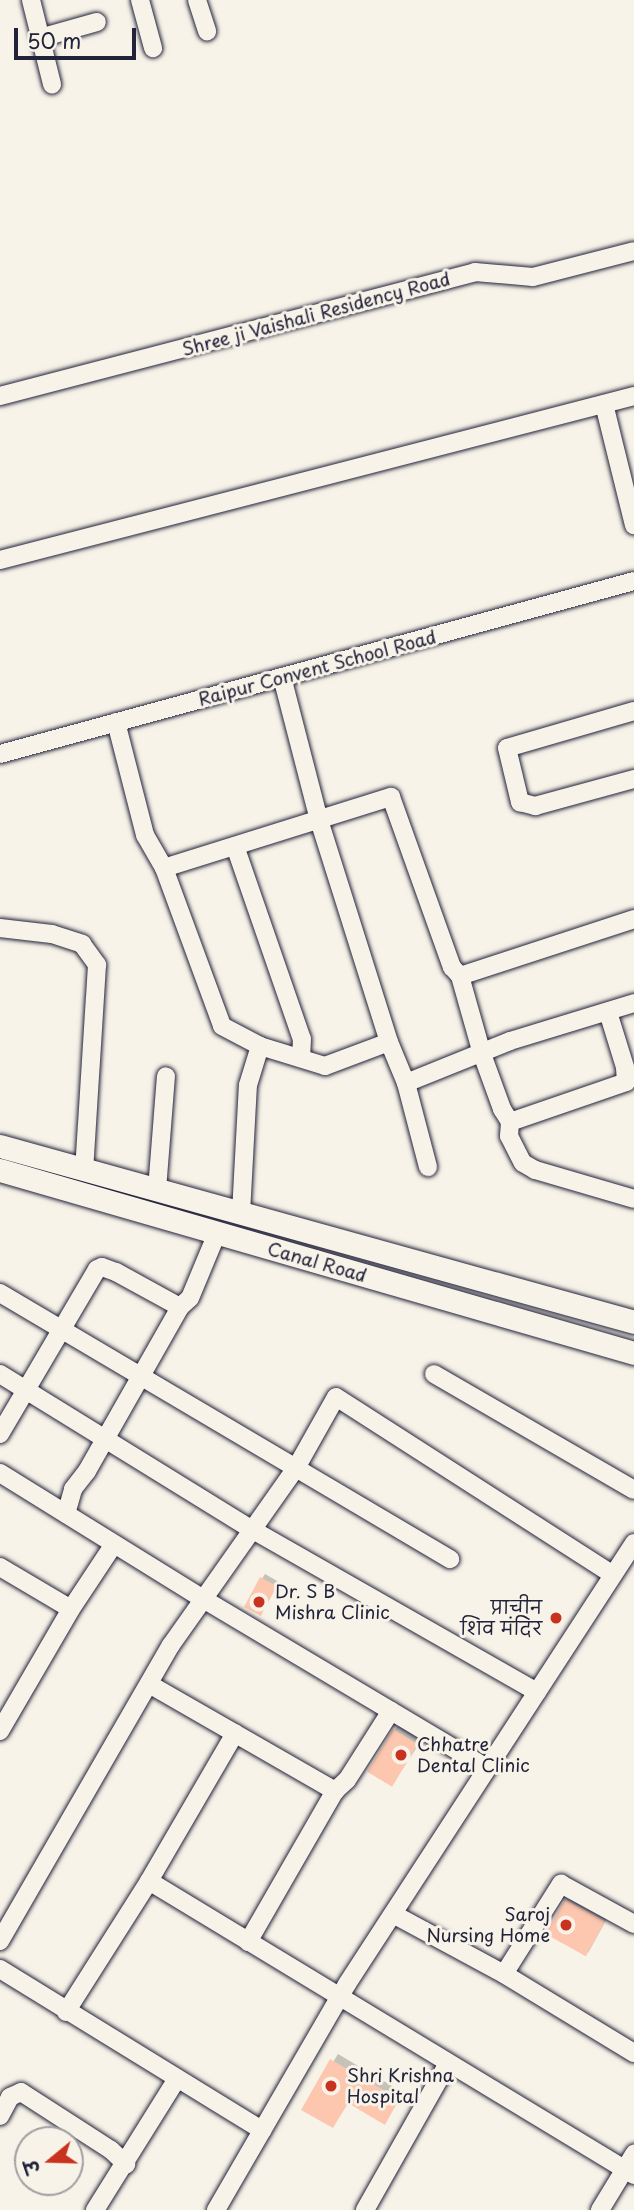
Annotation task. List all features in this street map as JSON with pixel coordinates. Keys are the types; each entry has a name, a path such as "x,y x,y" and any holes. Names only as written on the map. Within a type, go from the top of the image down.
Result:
{"main road":[{"name":"Canal Road","path":"0,1146 634,1322"},
{"name":"Canal Road","path":"0,1170 634,1353"}],"street":[{"path":"31,0 52,84"},
{"path":"140,0 153,48"},
{"path":"197,0 207,31"},
{"path":"40,38 97,22"},
{"name":"Shree ji Vaishali Residency Road","path":"0,396 475,272 533,277 634,251"},
{"path":"0,560 634,396"},
{"path":"604,404 634,525"},
{"name":"Raipur Convent School Road","path":"0,754 634,581"},
{"path":"282,677 318,820 389,1042 406,1083 428,1167"},
{"path":"634,711 507,748 520,802 536,806 634,779"},
{"path":"116,722 145,835 164,868 222,1026 260,1046 325,1066 389,1042"},
{"path":"164,868 391,797 453,967 460,976 482,1054 502,1110 510,1122 509,1136 523,1163 536,1170 634,1199"},
{"path":"235,846 302,1039 301,1057"},
{"path":"460,976 634,919"},
{"path":"0,928 52,934 82,944 97,965 84,1170"},
{"path":"406,1083 510,1041 634,1003"},
{"path":"510,1122 626,1082 625,1067 608,1012"},
{"path":"241,1213 248,1085 260,1046"},
{"path":"157,1190 166,1076"},
{"path":"66,1514 73,1489 87,1471 104,1436 180,1307 190,1298 217,1233"},
{"path":"0,1434 90,1279 102,1267 180,1307"},
{"path":"0,1293 450,1559"},
{"path":"0,1374 253,1530 537,1692"},
{"path":"434,1374 634,1490"},
{"path":"0,1941 171,1646 296,1468 335,1397 613,1575"},
{"path":"3,1480 66,1514 205,1601 487,1768"},
{"path":"216,2210 339,1998 634,1543"},
{"path":"0,1731 71,1609 114,1544"},
{"path":"0,1567 71,1609"},
{"path":"149,1684 335,1791"},
{"path":"248,1942 335,1791 346,1780 391,1711"},
{"path":"66,2012 149,1881 235,1733"},
{"path":"149,1881 448,2063 631,2166 600,2210"},
{"path":"504,1974 561,1884 634,1924"},
{"path":"393,1914 504,1974 634,2053"},
{"path":"0,1969 262,2130"},
{"path":"365,2210 448,2063"},
{"path":"95,2210 177,2079"},
{"path":"0,2116 10,2097 21,2092 111,2150 126,2164"}],"building":[{"path":"260,1577 277,1586 261,1616 244,1607"},
{"path":"393,1729 418,1744 392,1787 367,1772"},
{"path":"565,1899 605,1921 586,1956 546,1934"},
{"path":"330,2059 399,2099 385,2125 348,2103 333,2128 301,2110"}],"place":[{"name":"Dr. S B Mishra Clinic","path":"259,1602"},
{"name":"प्राचीन शिव मंदिर","path":"556,1618"},
{"name":"Chhatre Dental Clinic","path":"401,1755"},
{"name":"Saroj Nursing Home","path":"566,1925"},
{"name":"Shri Krishna Hospital","path":"331,2086"}]}
